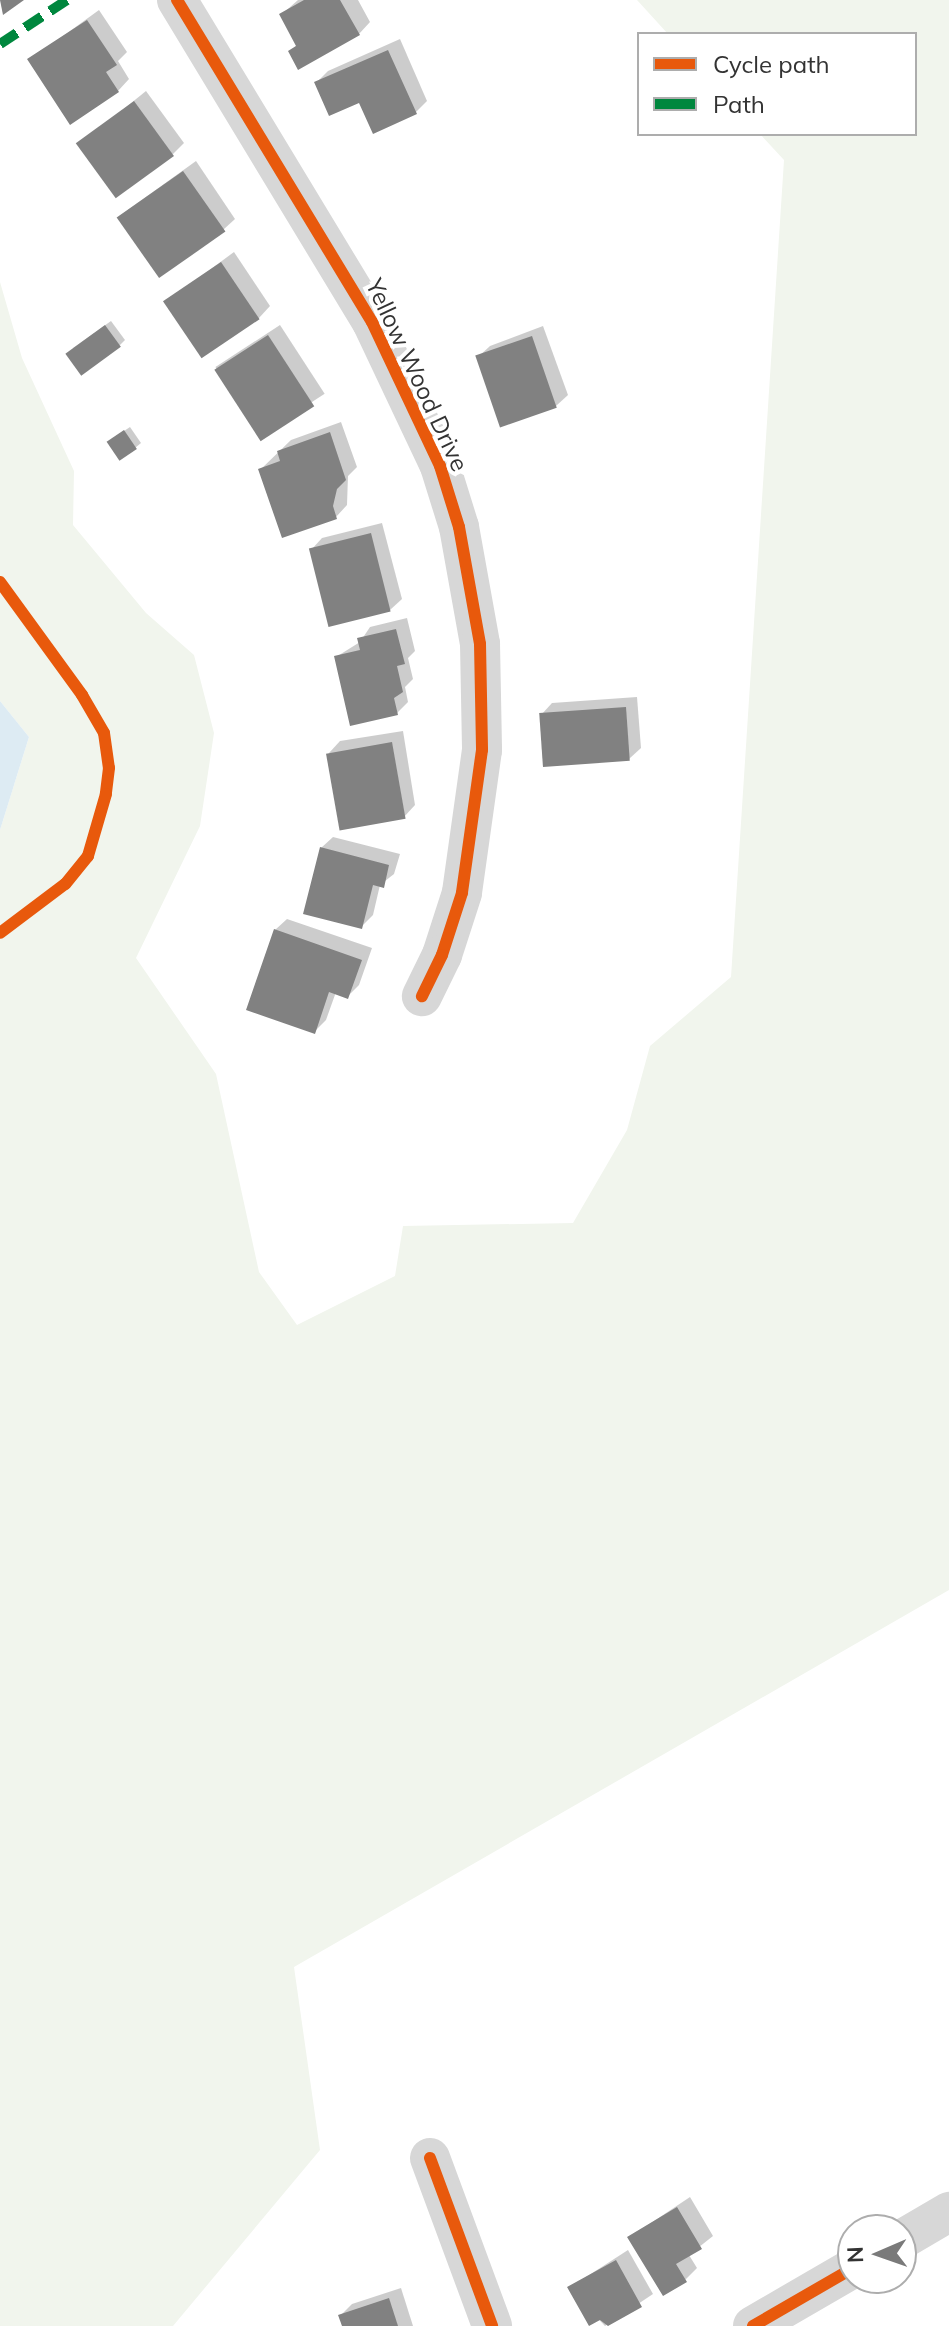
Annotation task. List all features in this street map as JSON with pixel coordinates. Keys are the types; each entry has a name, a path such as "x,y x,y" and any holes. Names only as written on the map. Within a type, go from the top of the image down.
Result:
{"street":[{"name":"Yellow Wood Drive","path":"177,0 372,322 440,466 459,527 480,644 482,750 462,893 442,955 422,996"},
{"path":"430,2158 492,2326"},
{"path":"917,2231 949,2212"},
{"path":"753,2326 837,2277"}],"shaded area":[{"path":"637,0 949,0 949,1590 294,1967 320,2150 173,2326 0,2326 0,830 29,737 0,701 0,282 22,358 74,471 73,525 146,613 194,655 214,733 200,826 136,958 216,1074 259,1272 297,1325 395,1276 403,1226 573,1223 627,1130 650,1046 731,977 784,160 762,136 917,136 917,32 666,32"},
{"path":"0,701 29,737 0,830"}],"building":[{"path":"0,0 24,0 3,15"},
{"path":"304,0 340,0 360,35 298,70 288,51 296,46 279,14"},
{"path":"87,20 117,65 106,72 119,92 70,125 27,59"},
{"path":"388,50 417,114 373,134 359,103 329,116 314,82"},
{"path":"134,101 174,156 116,198 76,143"},
{"path":"183,171 225,232 159,278 117,217"},
{"path":"221,262 260,319 202,358 163,301"},
{"path":"105,325 121,347 81,376 65,354"},
{"path":"268,335 314,406 261,441 214,370"},
{"path":"532,336 557,408 500,427 475,356"},
{"path":"124,430 137,449 119,461 107,442"},
{"path":"330,432 346,480 337,489 333,506 337,519 282,538 258,469 280,461 277,451"},
{"path":"371,533 391,612 328,627 309,548"},
{"path":"396,629 405,664 397,666 403,692 394,698 398,715 350,726 334,656 360,650 357,638"},
{"path":"626,707 630,761 543,767 539,713"},
{"path":"392,742 406,819 340,830 326,754"},
{"path":"320,847 389,865 384,888 373,885 362,929 303,914"},
{"path":"274,929 362,960 348,999 329,992 315,1034 246,1010"},
{"path":"677,2207 702,2249 676,2264 687,2282 663,2296 627,2237"},
{"path":"616,2260 642,2307 608,2326 600,2320 589,2326 567,2287"},
{"path":"389,2298 398,2326 342,2326 338,2315"}],"marked path":[{"path":"0,44 67,0"}],"cycle path":[{"path":"177,0 372,322 440,466 459,527 480,644 482,750 462,893 442,955 422,996"},
{"path":"0,582 82,695 104,733 109,768 106,794 88,856 65,884 0,933"},
{"path":"430,2158 492,2326"},
{"path":"753,2326 837,2277"}]}
